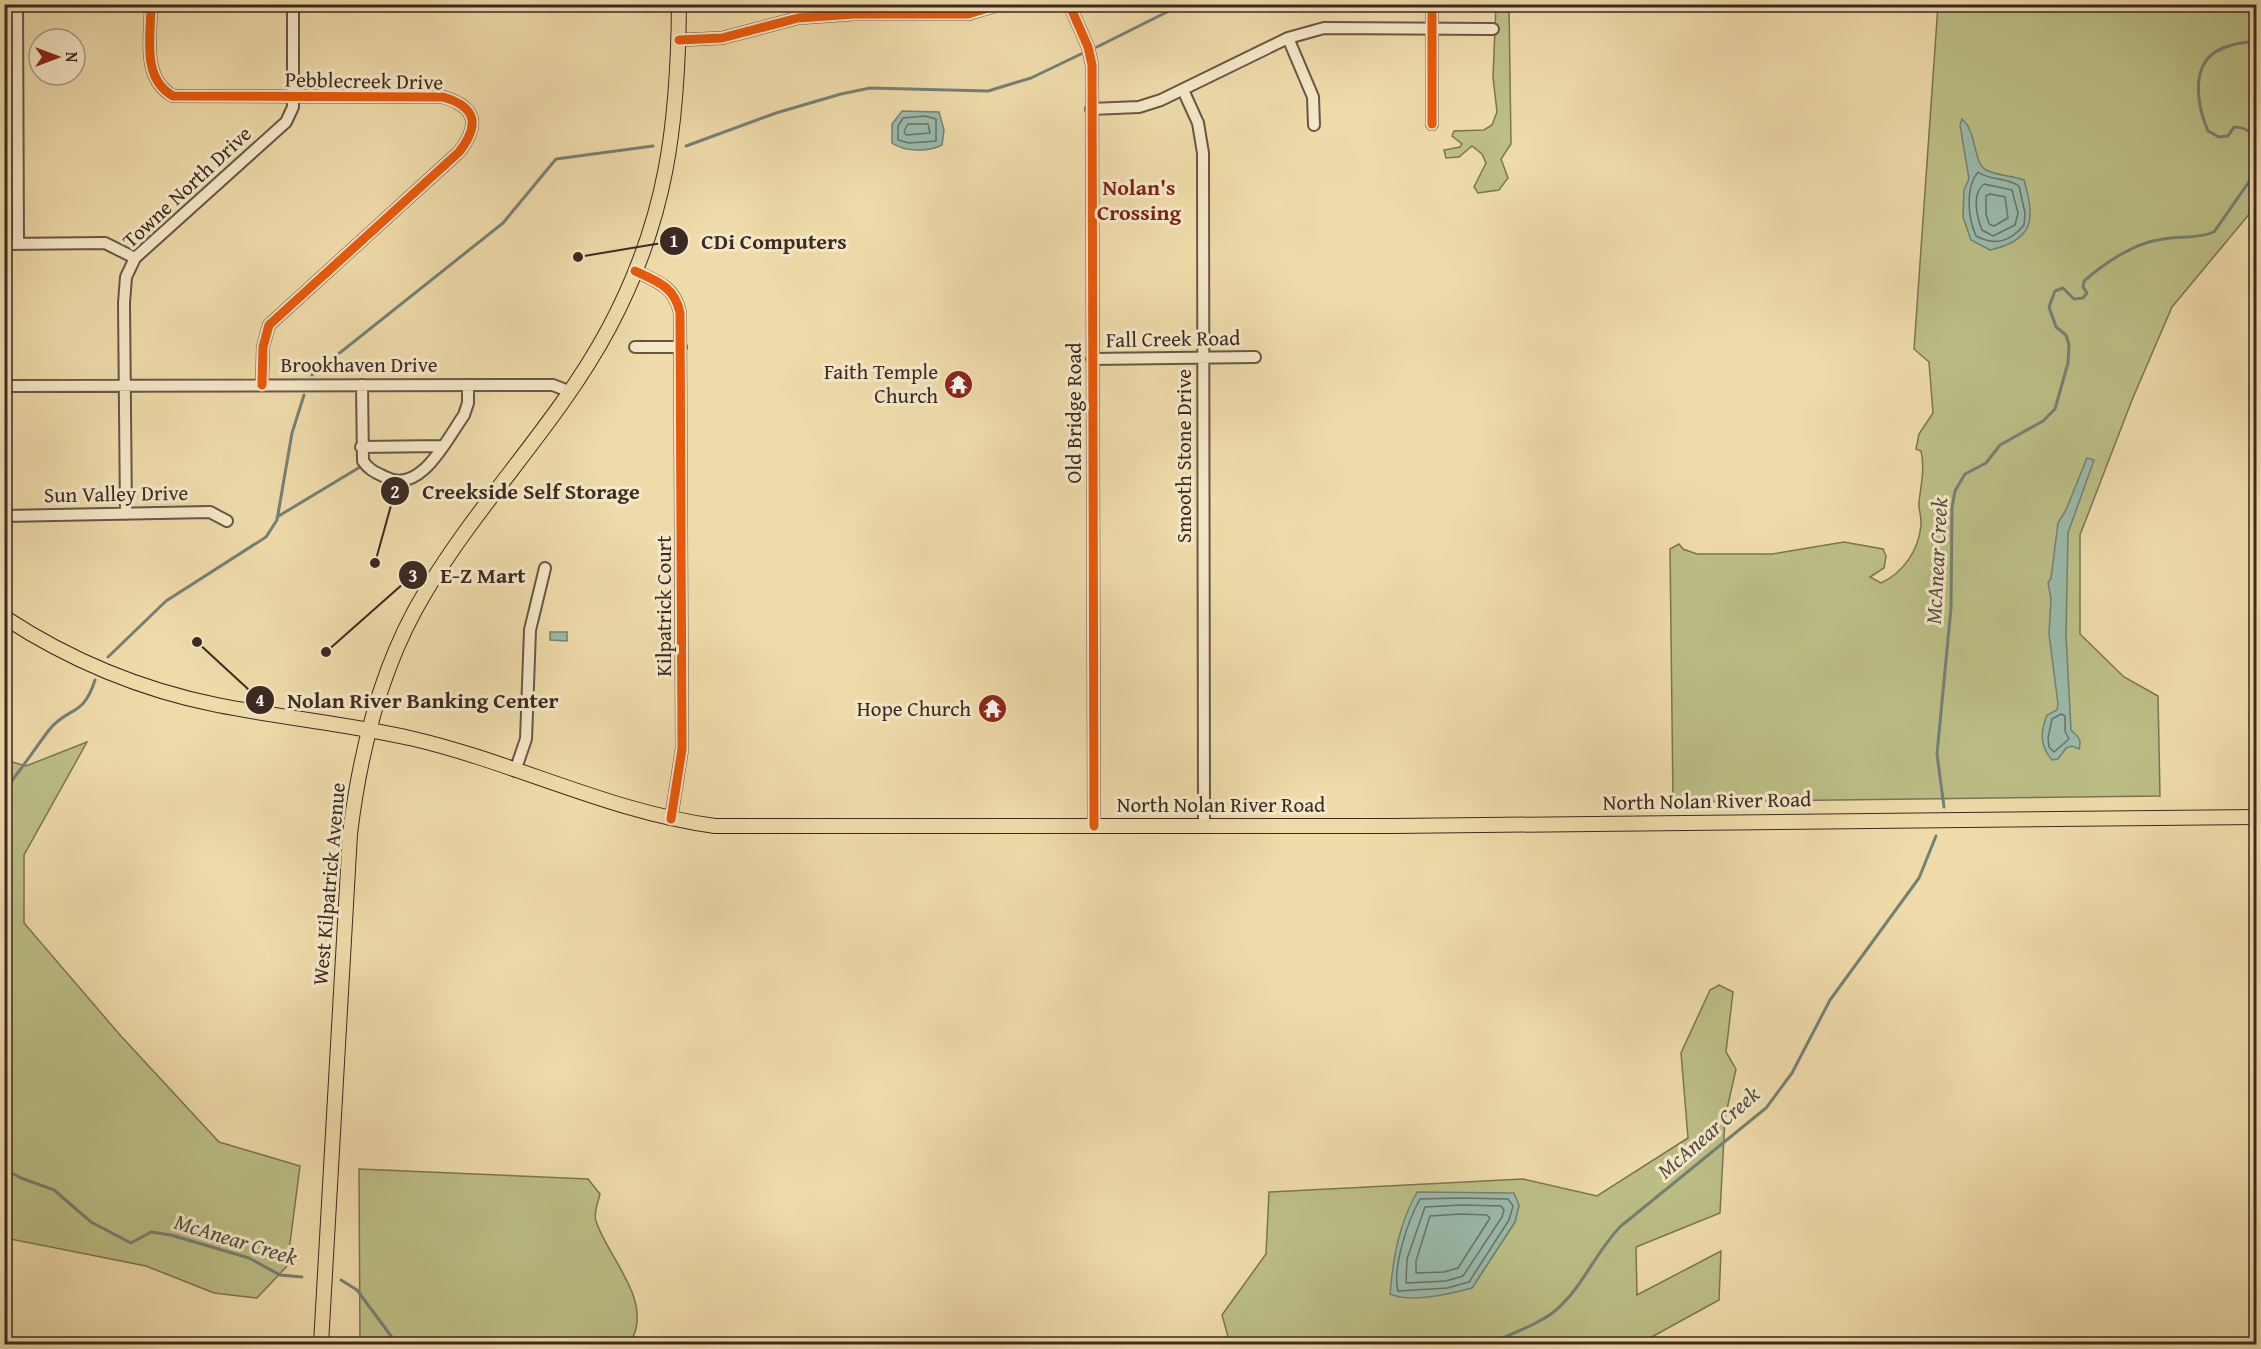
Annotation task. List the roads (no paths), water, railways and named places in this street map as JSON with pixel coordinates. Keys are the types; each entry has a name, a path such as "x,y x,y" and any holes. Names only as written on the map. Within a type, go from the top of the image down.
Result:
{"main road":[{"name":"West Kilpatrick Avenue","path":"321,1344 350,834 357,780 370,730 393,660 425,591 568,391 609,327 635,271 655,214 668,161 676,111 679,4"},
{"name":"North Nolan River Road","path":"4,617 53,646 100,668 188,698 370,730 445,748 634,811 715,826 791,828 1204,826 2256,817"}],"street":[{"path":"17,4 18,244"},
{"name":"Pebblecreek Drive","path":"151,4 152,75 164,91 183,97 443,97 465,106 471,114 472,128 469,139 459,152 269,325 263,347 262,385"},
{"name":"Towne North Drive","path":"126,513 124,283 135,258 286,122 293,107 294,98 293,4"},
{"path":"679,40 722,38 798,18 854,14 968,14 1001,4"},
{"name":"Old Bridge Road","path":"1069,4 1090,54 1094,826"},
{"path":"1432,4 1432,124"},
{"path":"1091,109 1139,107 1183,90 1288,38 1324,28 1493,29"},
{"path":"1288,38 1313,97 1314,125"},
{"name":"Smooth Stone Drive","path":"1183,90 1198,123 1203,153 1204,826"},
{"path":"4,101 17,101"},
{"path":"4,244 105,243 135,258"},
{"name":"Kilpatrick Court","path":"635,271 658,282 675,295 680,313 682,749 671,819"},
{"path":"635,347 681,347"},
{"name":"Fall Creek Road","path":"1092,359 1255,357"},
{"path":"362,385 361,447 363,461 368,469 399,482 417,477 464,415 468,403 468,385"},
{"name":"Brookhaven Drive","path":"4,386 553,385 568,391"},
{"path":"361,447 441,446"},
{"name":"Sun Valley Drive","path":"4,516 210,512 227,521"},
{"path":"515,771 526,739 530,630 545,568"}],"water":[{"path":"902,111 939,112 944,130 942,145 917,150 903,148 892,143 892,124"},
{"path":"1962,119 1970,131 1979,161 1986,170 2024,180 2030,206 2028,226 2023,234 2005,246 1990,250 1971,240 1963,217 1964,190 1969,179 1960,125"},
{"path":"2087,458 2094,460 2068,533 2066,635 2071,730 2079,738 2080,745 2079,749 2072,746 2066,748 2058,759 2052,760 2045,750 2042,739 2047,715 2057,710 2058,704 2049,634 2051,599 2048,583 2051,578 2058,523 2066,510"},
{"path":"550,632 567,632 567,641 550,640"},
{"path":"1417,1192 1514,1193 1519,1205 1515,1222 1472,1288 1419,1298 1398,1297 1390,1294 1398,1242"}],"waterway":[{"path":"1097,47 1183,4"},
{"name":"McAnear Creek","path":"2256,41 2230,46 2215,52 2202,68 2198,89 2201,111 2208,131 2219,137 2228,136 2234,127 2246,129 2256,144"},
{"path":"686,146 776,113 841,94 870,88 988,91 1031,78 1081,54"},
{"path":"312,375 503,223 556,159 653,146"},
{"name":"McAnear Creek","path":"1944,807 1937,754 1951,608 1952,508 1955,491 1965,474 1986,463 2000,445 2043,421 2055,409 2068,363 2069,345 2066,335 2056,327 2049,307 2055,291 2063,288 2074,299 2083,298 2087,293 2083,287 2084,281 2111,260 2131,249 2152,241 2202,236 2214,232 2253,176 2256,164"},
{"path":"108,657 166,601 266,537 277,520 292,433 304,395"},
{"path":"277,517 360,467"},
{"path":"4,791 49,730 85,700 95,680"},
{"name":"McAnear Creek","path":"1489,1344 1533,1325 1556,1310 1574,1291 1604,1246 1621,1226 1766,1108 1792,1073 1830,1000 1919,878 1936,836"},
{"name":"McAnear Creek","path":"4,1169 54,1190 91,1222 131,1243 151,1232 171,1235 249,1258 280,1275 302,1277"},
{"name":"McAnear Creek","path":"341,1280 357,1290 397,1344"}],"place":[{"name":"CDi Computers","path":"578,257"},
{"name":"Faith Temple Church","path":"959,384"},
{"name":"Creekside Self Storage","path":"375,563"},
{"name":"Nolan River Banking Center","path":"197,642"},
{"name":"E-Z Mart","path":"326,652"},
{"name":"Hope Church","path":"992,709"}],"district":[{"name":"Nolan's Crossing","path":"1139,200"}]}
